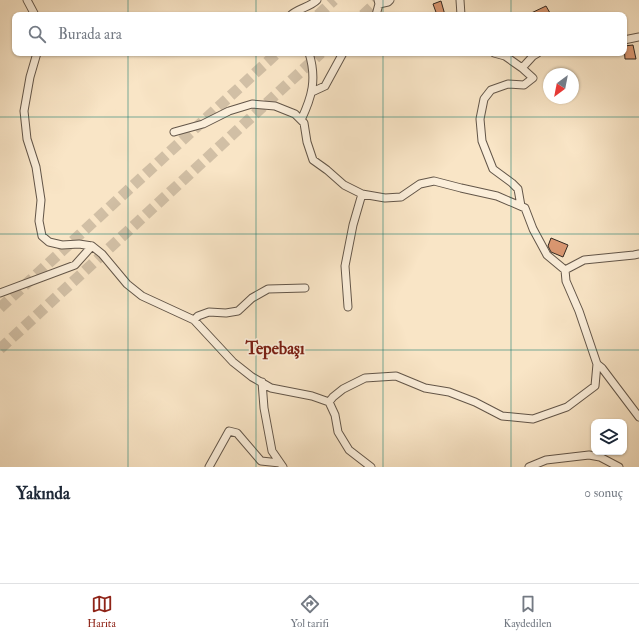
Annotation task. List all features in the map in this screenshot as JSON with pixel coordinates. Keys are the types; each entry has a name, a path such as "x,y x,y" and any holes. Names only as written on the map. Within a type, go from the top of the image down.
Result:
{"street":[{"path":"27,0 33,12"},
{"path":"294,12 317,0"},
{"path":"377,12 379,2 388,2 390,0"},
{"path":"460,0 461,12"},
{"path":"627,39 639,37"},
{"path":"36,56 30,77 24,111 27,139 36,167 41,200 39,221 42,236 49,242 62,246 79,244 92,246 102,254 127,284 142,296 194,320 233,362 252,377 271,388 312,396 329,402 335,415 338,432 349,450 372,467"},
{"path":"301,120 309,104 312,92 312,62 310,56"},
{"path":"312,92 326,86 341,56"},
{"path":"505,56 533,78 524,85 508,84 491,90 484,99 480,120 482,141 493,169 518,189 521,206"},
{"path":"522,68 533,56"},
{"path":"174,132 203,124 229,111 252,104 275,106 295,114 304,124 307,142 313,160 344,185 362,194 386,198 401,197 420,184 434,181 497,196 525,208 533,229 547,255 565,270 566,281 579,311 597,364 595,386 567,407 534,419 502,416 475,402 449,392 425,388 396,376 365,378 343,389 329,402"},
{"path":"348,307 345,266 353,225 362,194"},
{"path":"0,293 75,265 92,246"},
{"path":"565,270 584,260 639,254"},
{"path":"194,320 198,316 209,312 226,313 238,311 252,298 268,290 305,288"},
{"path":"597,364 602,368 639,417"},
{"path":"262,382 264,408 272,451 282,465"},
{"path":"209,467 229,431 236,433 260,460 282,465"},
{"path":"529,467 546,460 589,455 600,457 619,467"}],"building":[{"path":"441,1 444,12 436,12 433,4"},
{"path":"546,6 549,12 533,12"},
{"path":"633,45 636,59 625,59 625,56 627,56 627,46"},
{"path":"551,238 568,245 563,257 551,252 548,246"}],"tunnel":[{"path":"321,12 334,0"},
{"path":"366,12 379,0"},
{"path":"0,308 274,56"},
{"path":"0,349 318,56"}],"district":[{"name":"Tepebaşı","path":"275,348"}]}
